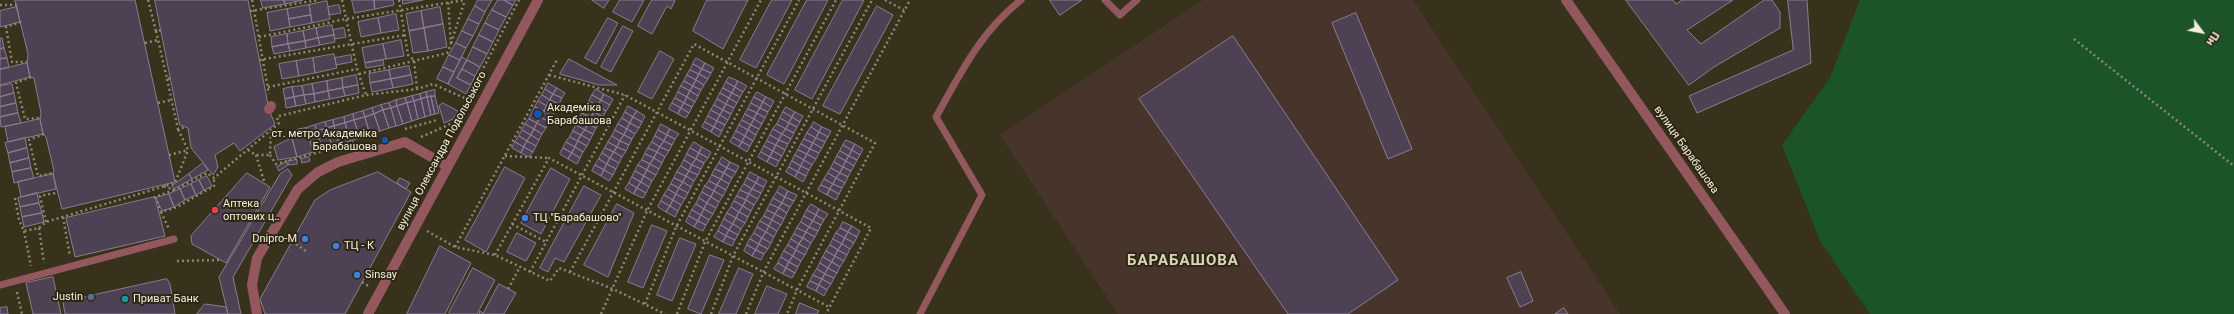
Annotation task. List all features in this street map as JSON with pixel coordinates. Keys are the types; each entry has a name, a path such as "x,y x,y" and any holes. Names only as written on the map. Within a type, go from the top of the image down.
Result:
{"street":[{"name":"вулиця Олександра Подольського","path":"368,314 538,0"},
{"name":"вулиця Барабашова","path":"1566,0 1785,314"},
{"path":"257,314 252,285 257,258 298,188 318,172 338,162 405,142 447,166"}],"lane":[{"path":"920,314 982,195 936,117 977,45 1000,18 1021,0"},
{"path":"1105,0 1120,15 1137,0"},
{"path":"0,286 174,238"}],"path":[{"path":"24,231 39,228 46,222 175,183 188,150 178,129 148,0"},
{"path":"214,178 279,124 270,107 264,59 252,0"},
{"path":"250,11 319,0"},
{"path":"342,0 351,45 366,96"},
{"path":"399,0 408,55 414,60 417,89"},
{"path":"259,37 346,19 448,1 465,0 447,53 359,74"},
{"path":"405,142 433,133 453,123 519,0"},
{"path":"601,314 647,211 761,0"},
{"path":"645,304 676,226 720,148 799,0"},
{"path":"677,314 705,242 836,0"},
{"path":"711,314 733,256 777,178 872,0"},
{"path":"885,0 904,10"},
{"path":"746,314 764,272 910,0"},
{"path":"448,1 450,45"},
{"path":"0,5 16,5"},
{"path":"21,22 6,27 12,62 27,62"},
{"path":"156,31 162,30"},
{"path":"260,60 405,35"},
{"path":"2074,39 2234,166"},
{"path":"145,42 158,40"},
{"path":"570,272 612,192 694,44 785,96 875,143 797,290 787,314"},
{"path":"455,247 558,58"},
{"path":"268,87 357,69"},
{"path":"549,75 625,95 690,132 871,228 826,314"},
{"path":"31,77 16,83 25,119 40,118"},
{"path":"167,79 171,78"},
{"path":"276,117 366,96 417,89 433,84 467,99"},
{"path":"530,272 625,95"},
{"path":"158,103 172,100"},
{"path":"400,130 437,120"},
{"path":"178,129 186,127"},
{"path":"271,130 270,154 276,164 356,142"},
{"path":"44,134 29,140 38,176 53,173"},
{"path":"169,155 188,150"},
{"path":"248,150 256,155 270,154"},
{"path":"256,155 264,184"},
{"path":"505,156 549,158 829,307"},
{"path":"495,255 549,158"},
{"path":"174,238 155,197 207,173 214,178"},
{"path":"161,212 177,207 214,186 214,178"},
{"path":"171,184 173,190"},
{"path":"164,186 173,190"},
{"path":"46,222 40,196 55,194 57,191"},
{"path":"14,198 19,220 24,231 33,277"},
{"path":"63,217 72,266"},
{"path":"512,224 546,242"},
{"path":"416,225 455,247 495,255 550,281 559,268 613,289 665,314"},
{"path":"39,228 46,273"},
{"path":"292,241 306,251"},
{"path":"177,261 219,260"},
{"path":"508,289 520,267"},
{"path":"17,292 22,314"}],"shaded area":[{"path":"1203,0 1413,0 1620,314 1118,314 1000,135"}],"green space":[{"path":"1860,0 2234,0 2234,314 1870,314 1820,241 1782,145 1830,78"}],"building":[{"path":"15,0 135,0 175,182 62,209 46,137 43,134 40,119 41,113 34,78 30,77 27,63 28,54"},
{"path":"155,0 248,0 269,110 275,124 240,151 234,143 215,155 218,167 213,175 191,148 188,128 180,125"},
{"path":"261,0 284,0 285,4 263,8"},
{"path":"284,0 303,0 285,4"},
{"path":"352,0 374,0 375,9 355,13"},
{"path":"374,0 393,0 394,5 375,9"},
{"path":"403,0 423,0 403,4"},
{"path":"478,0 492,0 485,12 475,6"},
{"path":"498,0 504,0 513,5 506,17 492,10"},
{"path":"504,0 516,0 513,5"},
{"path":"592,0 609,0 604,8"},
{"path":"620,0 644,0 632,22 613,12"},
{"path":"652,0 675,0 671,9 667,6 652,34 638,26"},
{"path":"707,0 748,0 723,49 693,31"},
{"path":"772,0 792,0 756,68 740,60"},
{"path":"807,0 828,0 784,84 767,75"},
{"path":"843,0 864,0 812,99 795,90"},
{"path":"1050,0 1082,0 1060,15"},
{"path":"1626,0 1673,0 1676,4 1682,0 1733,0 1687,30 1701,44 1764,0 1772,0 1780,12 1780,28 1714,67 1689,85"},
{"path":"1788,0 1807,0 1811,63 1697,113 1689,96 1793,50"},
{"path":"327,1 330,19 312,23 309,5"},
{"path":"309,5 311,15 289,19 287,9"},
{"path":"339,5 341,13 329,15 328,7"},
{"path":"475,6 485,12 479,24 468,19"},
{"path":"877,6 893,15 840,114 823,106"},
{"path":"17,7 20,22 0,27 0,11"},
{"path":"440,7 443,24 424,28 421,11"},
{"path":"287,9 290,27 270,31 267,13"},
{"path":"492,10 506,17 499,30 485,23"},
{"path":"421,11 424,28 409,31 406,14"},
{"path":"1356,13 1412,149 1388,159 1332,23"},
{"path":"396,14 399,30 381,33 378,18"},
{"path":"311,15 312,23 290,27 289,19"},
{"path":"378,18 381,33 361,37 358,22"},
{"path":"608,18 618,23 596,64 585,58"},
{"path":"468,19 479,24 473,36 462,31"},
{"path":"485,23 499,30 493,42 479,35"},
{"path":"443,24 447,47 428,51 424,28"},
{"path":"332,25 334,35 318,38 316,28"},
{"path":"623,26 633,31 611,72 601,67"},
{"path":"316,28 318,38 305,41 303,31"},
{"path":"344,28 346,37 335,39 333,30"},
{"path":"424,28 428,51 413,53 409,31"},
{"path":"303,31 305,41 288,44 287,34"},
{"path":"462,31 473,36 466,48 456,43"},
{"path":"287,34 288,44 272,47 271,37"},
{"path":"334,35 335,42 320,45 318,38"},
{"path":"479,35 493,42 487,54 473,47"},
{"path":"1233,36 1398,280 1348,314 1288,314 1139,99"},
{"path":"2,38 4,48 0,49 0,39"},
{"path":"318,38 320,45 306,48 305,41"},
{"path":"401,40 404,56 386,59 383,44"},
{"path":"305,41 306,48 290,51 288,44"},
{"path":"456,43 466,48 460,60 449,55"},
{"path":"288,44 290,51 274,54 272,47"},
{"path":"383,44 386,59 365,63 362,48"},
{"path":"473,47 487,54 480,67 467,60"},
{"path":"4,48 7,58 0,59 0,49"},
{"path":"660,51 674,59 652,99 638,92"},
{"path":"334,54 337,68 315,73 313,58"},
{"path":"351,55 352,62 336,65 335,58"},
{"path":"449,55 460,60 454,72 443,67"},
{"path":"462,57 467,60 457,78 471,85 466,94 448,84"},
{"path":"7,58 9,67 0,69 0,59"},
{"path":"313,58 315,73 299,76 296,61"},
{"path":"696,58 705,63 702,69 693,64"},
{"path":"569,59 617,85 599,85 560,74"},
{"path":"383,60 384,65 366,68 365,63"},
{"path":"467,60 480,67 475,76 462,69"},
{"path":"296,61 299,76 282,79 279,64"},
{"path":"27,63 30,77 0,85 0,70"},
{"path":"705,63 714,68 711,73 702,69"},
{"path":"693,64 702,69 699,74 690,70"},
{"path":"409,66 411,75 391,79 389,70"},
{"path":"443,67 454,72 448,84 437,79"},
{"path":"462,69 475,76 471,85 457,78"},
{"path":"702,69 711,73 708,79 699,74"},
{"path":"389,70 391,79 370,83 369,74"},
{"path":"690,70 699,74 696,80 687,75"},
{"path":"699,74 708,79 704,85 696,80"},
{"path":"356,75 358,85 343,88 342,78"},
{"path":"411,75 413,84 393,88 391,79"},
{"path":"687,75 696,80 693,86 684,81"},
{"path":"729,77 738,81 735,87 726,82"},
{"path":"342,78 343,88 328,91 327,81"},
{"path":"391,79 393,88 372,92 370,83"},
{"path":"696,80 704,85 701,90 693,86"},
{"path":"327,81 328,91 314,94 312,84"},
{"path":"684,81 693,86 690,91 681,86"},
{"path":"738,81 747,86 743,92 735,87"},
{"path":"726,82 735,87 732,93 723,88"},
{"path":"548,83 557,88 553,94 545,89"},
{"path":"12,84 14,93 0,97 0,86"},
{"path":"312,84 314,94 304,95 302,86"},
{"path":"358,85 359,93 345,96 343,88"},
{"path":"302,86 304,95 294,97 292,87"},
{"path":"681,86 690,91 687,97 678,92"},
{"path":"693,86 701,90 698,96 690,91"},
{"path":"292,87 294,97 285,99 283,89"},
{"path":"735,87 743,92 740,97 732,93"},
{"path":"343,88 345,96 330,99 328,91"},
{"path":"557,88 565,93 562,98 553,94"},
{"path":"723,88 732,93 729,98 720,93"},
{"path":"545,89 553,94 550,100 542,95"},
{"path":"596,89 604,94 601,100 592,95"},
{"path":"435,90 435,96 427,97 426,92"},
{"path":"328,91 330,99 315,102 314,94"},
{"path":"690,91 698,96 695,102 687,97"},
{"path":"426,92 427,97 421,99 420,94"},
{"path":"678,92 687,97 684,103 675,98"},
{"path":"757,92 766,97 763,102 754,97"},
{"path":"14,93 16,103 0,107 0,97"},
{"path":"720,93 729,98 726,104 717,99"},
{"path":"732,93 740,97 737,103 729,98"},
{"path":"314,94 315,102 306,104 304,95"},
{"path":"420,94 421,99 414,101 412,96"},
{"path":"553,94 562,98 559,104 550,100"},
{"path":"604,94 613,99 610,105 601,100"},
{"path":"304,95 306,104 296,106 294,97"},
{"path":"542,95 550,100 547,106 538,101"},
{"path":"592,95 601,100 598,106 589,101"},
{"path":"412,96 414,101 407,103 405,98"},
{"path":"431,96 435,96 439,113 435,114"},
{"path":"431,96 435,114 431,115 427,97"},
{"path":"294,97 296,106 286,108 285,99"},
{"path":"427,97 431,115 425,117 421,99"},
{"path":"687,97 695,102 692,107 684,103"},
{"path":"754,97 763,102 760,108 751,103"},
{"path":"766,97 774,101 771,107 763,102"},
{"path":"405,98 407,103 397,106 396,100"},
{"path":"675,98 684,103 681,108 672,103"},
{"path":"729,98 737,103 734,108 726,104"},
{"path":"421,99 425,117 418,119 414,101"},
{"path":"717,99 726,104 723,110 714,105"},
{"path":"396,100 397,106 391,108 389,103"},
{"path":"550,100 559,104 555,110 547,106"},
{"path":"601,100 610,105 606,111 598,106"},
{"path":"414,101 418,119 412,121 407,103"},
{"path":"538,101 547,106 544,111 535,107"},
{"path":"589,101 598,106 594,112 586,107"},
{"path":"763,102 771,107 768,112 760,108"},
{"path":"16,103 18,113 0,117 0,107"},
{"path":"389,103 391,108 383,110 381,105"},
{"path":"407,103 412,121 403,124 397,106"},
{"path":"443,103 458,111 453,119 444,123 439,106"},
{"path":"672,103 681,108 678,114 669,109"},
{"path":"684,103 692,107 689,113 681,108"},
{"path":"751,103 760,108 757,113 748,109"},
{"path":"726,104 734,108 731,114 723,110"},
{"path":"381,105 383,110 374,114 372,108"},
{"path":"714,105 723,110 720,115 711,110"},
{"path":"397,106 403,124 396,126 391,108"},
{"path":"547,106 555,110 552,116 544,111"},
{"path":"598,106 606,111 603,117 594,112"},
{"path":"628,106 637,111 633,117 625,112"},
{"path":"535,107 544,111 540,117 532,113"},
{"path":"586,107 594,112 591,118 582,113"},
{"path":"786,107 795,112 792,117 783,112"},
{"path":"372,108 374,114 365,117 363,111"},
{"path":"391,108 396,126 389,128 383,110"},
{"path":"681,108 689,113 686,118 678,114"},
{"path":"760,108 768,112 765,118 757,113"},
{"path":"748,109 757,113 754,119 745,114"},
{"path":"383,110 389,128 380,131 374,114"},
{"path":"711,110 720,115 717,121 708,116"},
{"path":"723,110 731,114 728,120 720,115"},
{"path":"363,111 365,117 354,120 353,114"},
{"path":"544,111 552,116 549,122 540,117"},
{"path":"637,111 645,116 642,122 633,117"},
{"path":"594,112 603,117 600,122 591,118"},
{"path":"625,112 633,117 630,123 622,118"},
{"path":"783,112 792,117 789,123 780,118"},
{"path":"795,112 803,116 800,122 792,117"},
{"path":"18,113 21,123 1,127 0,117"},
{"path":"532,113 540,117 537,123 529,119"},
{"path":"582,113 591,118 588,124 579,119"},
{"path":"757,113 765,118 762,124 754,119"},
{"path":"353,114 354,120 345,123 344,117"},
{"path":"374,114 380,131 370,135 365,117"},
{"path":"745,114 754,119 751,125 742,120"},
{"path":"720,115 728,120 725,125 717,121"},
{"path":"708,116 717,121 714,127 705,122"},
{"path":"344,117 345,123 334,126 333,120"},
{"path":"365,117 370,135 360,138 354,120"},
{"path":"540,117 549,122 546,128 537,123"},
{"path":"633,117 642,122 639,128 630,123"},
{"path":"792,117 800,122 797,127 789,123"},
{"path":"591,118 600,122 596,128 588,124"},
{"path":"622,118 630,123 627,129 618,124"},
{"path":"780,118 789,123 786,129 777,124"},
{"path":"40,119 43,134 8,142 5,127"},
{"path":"529,119 537,123 534,129 525,124"},
{"path":"579,119 588,124 585,130 576,125"},
{"path":"754,119 762,124 759,129 751,125"},
{"path":"333,120 334,126 327,128 325,122"},
{"path":"354,120 360,138 350,141 345,123"},
{"path":"742,120 751,125 748,130 739,125"},
{"path":"717,121 725,125 722,131 714,127"},
{"path":"325,122 327,128 317,131 315,125"},
{"path":"705,122 714,127 711,132 702,127"},
{"path":"814,122 822,127 819,132 811,127"},
{"path":"345,123 350,141 339,144 334,126"},
{"path":"537,123 546,128 542,134 534,129"},
{"path":"630,123 639,128 635,134 627,129"},
{"path":"789,123 797,127 794,133 786,129"},
{"path":"525,124 534,129 531,135 522,130"},
{"path":"588,124 596,128 593,134 585,130"},
{"path":"618,124 627,129 624,135 615,130"},
{"path":"661,124 670,129 667,135 658,130"},
{"path":"777,124 786,129 782,134 773,129"},
{"path":"315,125 317,131 308,133 306,128"},
{"path":"576,125 585,130 581,135 573,131"},
{"path":"739,125 748,130 745,136 736,131"},
{"path":"751,125 759,129 756,135 748,130"},
{"path":"334,126 339,144 332,147 327,128"},
{"path":"714,127 722,131 719,137 711,132"},
{"path":"811,127 819,132 816,138 807,133"},
{"path":"822,127 831,131 828,137 819,132"},
{"path":"306,128 308,133 301,135 300,129"},
{"path":"327,128 332,147 322,149 317,131"},
{"path":"300,129 301,135 292,138 290,132"},
{"path":"534,129 542,134 539,140 531,135"},
{"path":"627,129 635,134 632,139 624,135"},
{"path":"670,129 679,134 675,139 667,135"},
{"path":"773,129 782,134 779,140 770,135"},
{"path":"786,129 794,133 791,139 782,134"},
{"path":"522,130 531,135 527,141 519,136"},
{"path":"585,130 593,134 590,140 581,135"},
{"path":"615,130 624,135 620,141 612,136"},
{"path":"658,130 667,135 664,141 655,136"},
{"path":"748,130 756,135 753,141 745,136"},
{"path":"317,131 322,149 313,152 308,133"},
{"path":"573,131 581,135 578,141 570,137"},
{"path":"736,131 745,136 742,142 733,137"},
{"path":"819,132 828,137 825,142 816,138"},
{"path":"308,133 313,152 297,157 292,138"},
{"path":"807,133 816,138 813,143 804,139"},
{"path":"782,134 791,139 788,144 779,140"},
{"path":"531,135 539,140 536,146 527,141"},
{"path":"581,135 590,140 587,146 578,141"},
{"path":"624,135 632,139 629,145 620,141"},
{"path":"667,135 675,139 672,145 664,141"},
{"path":"770,135 779,140 776,145 767,141"},
{"path":"519,136 527,141 524,147 515,142"},
{"path":"612,136 620,141 617,147 608,142"},
{"path":"655,136 664,141 660,147 652,142"},
{"path":"745,136 753,141 750,146 742,142"},
{"path":"570,137 578,141 575,147 566,142"},
{"path":"733,137 742,142 739,147 730,142"},
{"path":"25,138 27,148 8,153 5,143"},
{"path":"292,138 297,157 278,160 274,147"},
{"path":"816,138 825,142 822,148 813,143"},
{"path":"804,139 813,143 810,149 801,144"},
{"path":"779,140 788,144 785,150 776,145"},
{"path":"846,140 855,144 852,150 843,145"},
{"path":"527,141 536,146 533,152 524,147"},
{"path":"578,141 587,146 583,152 575,147"},
{"path":"620,141 629,145 626,151 617,147"},
{"path":"664,141 672,145 669,151 660,147"},
{"path":"767,141 776,145 773,151 764,146"},
{"path":"515,142 524,147 521,153 512,148"},
{"path":"566,142 575,147 572,153 563,148"},
{"path":"608,142 617,147 614,152 605,148"},
{"path":"652,142 660,147 657,152 648,148"},
{"path":"694,142 702,147 699,153 690,148"},
{"path":"742,142 750,146 747,152 739,147"},
{"path":"813,143 822,148 819,153 810,149"},
{"path":"801,144 810,149 807,154 798,150"},
{"path":"855,144 863,149 860,155 852,150"},
{"path":"776,145 785,150 782,156 773,151"},
{"path":"843,145 852,150 849,156 840,151"},
{"path":"764,146 773,151 770,157 761,152"},
{"path":"524,147 533,152 529,157 521,153"},
{"path":"575,147 583,152 580,158 572,153"},
{"path":"617,147 626,151 622,157 614,152"},
{"path":"660,147 669,151 665,157 657,152"},
{"path":"702,147 711,152 708,158 699,153"},
{"path":"27,148 29,158 10,163 8,153"},
{"path":"563,148 572,153 568,159 560,154"},
{"path":"605,148 614,152 610,158 602,153"},
{"path":"648,148 657,152 654,158 645,154"},
{"path":"690,148 699,153 696,159 687,154"},
{"path":"810,149 819,153 816,159 807,154"},
{"path":"798,150 807,154 804,160 795,155"},
{"path":"852,150 860,155 857,160 849,156"},
{"path":"773,151 782,156 779,161 770,157"},
{"path":"840,151 849,156 846,161 837,156"},
{"path":"614,152 622,157 619,163 610,158"},
{"path":"657,152 665,157 662,163 654,158"},
{"path":"761,152 770,157 767,162 758,157"},
{"path":"572,153 580,158 577,164 568,159"},
{"path":"602,153 610,158 607,164 599,159"},
{"path":"699,153 708,158 704,163 696,159"},
{"path":"645,154 654,158 650,164 642,160"},
{"path":"687,154 696,159 692,165 684,160"},
{"path":"807,154 816,159 812,165 804,160"},
{"path":"795,155 804,160 801,166 792,161"},
{"path":"837,156 846,161 843,167 834,162"},
{"path":"849,156 857,160 854,166 846,161"},
{"path":"309,157 310,161 302,163 301,159"},
{"path":"722,157 730,162 727,168 719,163"},
{"path":"770,157 779,161 776,167 767,162"},
{"path":"29,158 31,168 12,172 10,163"},
{"path":"610,158 619,163 616,169 607,164"},
{"path":"654,158 662,163 659,169 650,164"},
{"path":"599,159 607,164 604,170 595,165"},
{"path":"696,159 704,163 701,169 692,165"},
{"path":"297,160 297,164 288,165 288,161"},
{"path":"642,160 650,164 647,170 638,165"},
{"path":"684,160 692,165 689,171 681,166"},
{"path":"804,160 812,165 809,170 801,166"},
{"path":"792,161 801,166 798,172 789,167"},
{"path":"846,161 854,166 851,171 843,167"},
{"path":"286,162 288,165 279,171 277,167"},
{"path":"730,162 739,166 736,172 727,168"},
{"path":"834,162 843,167 840,173 831,168"},
{"path":"203,163 208,170 192,179 189,174"},
{"path":"719,163 727,168 724,173 715,169"},
{"path":"607,164 616,169 613,175 604,170"},
{"path":"650,164 659,169 656,175 647,170"},
{"path":"595,165 604,170 601,176 592,171"},
{"path":"638,165 647,170 644,176 635,171"},
{"path":"692,165 701,169 698,175 689,171"},
{"path":"681,166 689,171 686,176 677,172"},
{"path":"801,166 809,170 806,176 798,172"},
{"path":"505,167 525,178 486,252 465,240"},
{"path":"789,167 798,172 795,177 786,172"},
{"path":"843,167 851,171 848,177 840,173"},
{"path":"31,168 34,178 14,183 12,172"},
{"path":"551,168 570,179 541,234 521,223"},
{"path":"727,168 736,172 732,178 724,173"},
{"path":"831,168 840,173 836,178 828,173"},
{"path":"288,169 292,175 233,277 241,314 228,314 219,277 280,174"},
{"path":"715,169 724,173 721,179 712,175"},
{"path":"604,170 613,175 609,181 601,176"},
{"path":"647,170 656,175 652,181 644,176"},
{"path":"635,171 644,176 641,182 632,177"},
{"path":"689,171 698,175 694,181 686,176"},
{"name":"ТЦ - К","path":"378,172 411,192 345,314 265,314 260,299 315,200 330,190"},
{"path":"677,172 686,176 683,182 674,178"},
{"path":"750,172 759,177 756,183 747,178"},
{"path":"798,172 806,176 803,182 795,177"},
{"path":"247,173 270,187 226,263 192,244 191,236"},
{"path":"724,173 732,178 729,184 721,179"},
{"path":"828,173 836,178 833,184 824,179"},
{"path":"840,173 848,177 845,183 836,178"},
{"path":"53,174 56,189 21,197 18,182"},
{"path":"189,174 192,179 174,189 172,186"},
{"path":"712,175 721,179 717,185 709,181"},
{"path":"207,176 212,186 204,190 199,180"},
{"path":"644,176 652,181 649,187 641,182"},
{"path":"686,176 694,181 691,187 683,182"},
{"path":"632,177 641,182 637,188 629,183"},
{"path":"759,177 767,181 764,187 756,183"},
{"path":"400,178 410,183 406,189 397,183"},
{"path":"674,178 683,182 679,188 671,184"},
{"path":"747,178 756,183 752,189 744,184"},
{"path":"836,178 845,183 842,188 833,184"},
{"path":"721,179 729,184 726,190 717,185"},
{"path":"824,179 833,184 830,189 821,185"},
{"path":"199,180 204,190 196,195 191,184"},
{"path":"709,181 717,185 714,191 705,186"},
{"path":"641,182 649,187 646,193 637,188"},
{"path":"683,182 691,187 688,193 679,188"},
{"path":"629,183 637,188 634,194 625,189"},
{"path":"756,183 764,187 761,193 752,189"},
{"path":"191,184 196,195 185,200 180,189"},
{"path":"671,184 679,188 676,194 668,189"},
{"path":"744,184 752,189 749,194 740,190"},
{"path":"833,184 842,188 839,194 830,189"},
{"path":"717,185 726,190 723,196 714,191"},
{"path":"821,185 830,189 827,195 818,190"},
{"path":"584,186 601,195 564,262 555,258 548,272 540,268"},
{"path":"705,186 714,191 711,197 702,192"},
{"path":"780,186 788,191 785,197 777,192"},
{"path":"637,188 646,193 643,198 634,194"},
{"path":"679,188 688,193 685,199 676,194"},
{"path":"180,189 185,200 174,207 169,194"},
{"path":"668,189 676,194 673,200 664,195"},
{"path":"752,189 761,193 758,199 749,194"},
{"path":"830,189 839,194 836,200 827,195"},
{"path":"740,190 749,194 746,200 737,196"},
{"path":"714,191 723,196 719,202 711,197"},
{"path":"788,191 797,195 794,201 785,197"},
{"path":"702,192 711,197 707,203 699,198"},
{"path":"777,192 785,197 782,203 773,198"},
{"path":"37,193 39,203 20,207 18,198"},
{"path":"169,194 174,207 162,211 156,198"},
{"path":"676,194 685,199 681,205 673,200"},
{"path":"749,194 758,199 754,205 746,200"},
{"path":"664,195 673,200 670,206 661,201"},
{"path":"737,196 746,200 743,206 734,201"},
{"path":"155,197 165,236 75,257 66,218"},
{"path":"711,197 719,202 716,208 707,203"},
{"path":"785,197 794,201 790,207 782,203"},
{"path":"699,198 707,203 704,209 696,204"},
{"path":"773,198 782,203 779,208 770,204"},
{"path":"673,200 681,205 678,211 670,206"},
{"path":"746,200 754,205 751,211 743,206"},
{"path":"661,201 670,206 666,212 658,207"},
{"path":"734,201 743,206 739,212 731,207"},
{"path":"39,203 42,213 22,217 20,207"},
{"path":"707,203 716,208 713,214 704,209"},
{"path":"782,203 790,207 787,213 779,208"},
{"path":"617,204 634,213 608,277 584,265"},
{"path":"696,204 704,209 701,215 692,210"},
{"path":"770,204 779,208 775,214 767,210"},
{"path":"811,204 819,209 816,215 807,210"},
{"path":"670,206 678,211 675,217 666,212"},
{"path":"743,206 751,211 748,217 739,212"},
{"path":"731,207 739,212 736,218 727,213"},
{"path":"779,208 787,213 784,219 775,214"},
{"path":"704,209 713,214 709,220 701,215"},
{"path":"819,209 828,214 824,220 816,215"},
{"path":"692,210 701,215 698,221 689,216"},
{"path":"767,210 775,214 772,220 764,216"},
{"path":"807,210 816,215 813,221 804,216"},
{"path":"739,212 748,217 745,223 736,218"},
{"path":"42,213 44,222 24,227 22,217"},
{"path":"727,213 736,218 733,224 724,219"},
{"path":"775,214 784,219 781,225 772,220"},
{"path":"701,215 709,220 706,225 698,221"},
{"path":"816,215 824,220 821,225 813,221"},
{"path":"689,216 698,221 694,227 686,222"},
{"path":"764,216 772,220 769,226 760,221"},
{"path":"804,216 813,221 809,227 801,222"},
{"path":"736,218 745,223 741,229 733,224"},
{"path":"724,219 733,224 729,230 721,225"},
{"path":"772,220 781,225 777,231 769,226"},
{"path":"698,221 706,225 703,231 694,227"},
{"path":"760,221 769,226 766,232 757,227"},
{"path":"813,221 821,225 818,231 809,227"},
{"path":"801,222 809,227 806,232 797,228"},
{"path":"843,222 852,226 848,232 840,228"},
{"path":"733,224 741,229 738,235 729,230"},
{"path":"652,225 667,231 643,288 628,282"},
{"path":"721,225 729,230 726,236 718,231"},
{"path":"769,226 777,231 774,237 766,232"},
{"path":"852,226 860,231 857,237 848,232"},
{"path":"757,227 766,232 762,238 754,233"},
{"path":"809,227 818,231 815,237 806,232"},
{"path":"797,228 806,232 803,238 794,234"},
{"path":"840,228 848,232 845,238 836,233"},
{"path":"729,230 738,235 735,240 726,236"},
{"path":"718,231 726,236 723,242 714,237"},
{"path":"766,232 774,237 771,243 762,238"},
{"path":"806,232 815,237 811,243 803,238"},
{"path":"848,232 857,237 854,243 845,238"},
{"path":"517,233 536,243 526,261 507,252"},
{"path":"754,233 762,238 759,244 750,239"},
{"path":"836,233 845,238 842,244 833,239"},
{"path":"794,234 803,238 799,244 791,239"},
{"path":"726,236 735,240 732,246 723,242"},
{"path":"680,238 696,244 672,301 657,295"},
{"path":"762,238 771,243 768,249 759,244"},
{"path":"803,238 811,243 808,249 799,244"},
{"path":"845,238 854,243 850,249 842,244"},
{"path":"750,239 759,244 756,250 747,245"},
{"path":"791,239 799,244 796,250 788,245"},
{"path":"833,239 842,244 838,250 830,245"},
{"path":"759,244 768,249 764,254 756,250"},
{"path":"799,244 808,249 805,255 796,250"},
{"path":"842,244 850,249 847,255 838,250"},
{"path":"747,245 756,250 752,256 744,251"},
{"path":"788,245 796,250 793,256 784,251"},
{"path":"830,245 838,250 835,256 826,251"},
{"path":"440,246 471,263 445,314 407,314"},
{"path":"756,250 764,254 761,260 752,256"},
{"path":"796,250 805,255 801,261 793,256"},
{"path":"838,250 847,255 844,261 835,256"},
{"path":"784,251 793,256 789,262 781,257"},
{"path":"826,251 835,256 832,262 823,257"},
{"path":"710,255 724,260 701,314 688,309"},
{"path":"793,256 801,261 798,267 789,262"},
{"path":"835,256 844,261 840,267 832,262"},
{"path":"781,257 789,262 786,268 778,263"},
{"path":"823,257 832,262 828,268 820,263"},
{"path":"789,262 798,267 795,273 786,268"},
{"path":"832,262 840,267 837,273 828,268"},
{"path":"778,263 786,268 783,274 774,269"},
{"path":"820,263 828,268 825,274 817,269"},
{"path":"473,268 495,280 477,314 449,313"},
{"path":"739,268 753,274 736,314 719,314"},
{"path":"786,268 795,273 792,278 783,274"},
{"path":"828,268 837,273 834,278 825,274"},
{"path":"817,269 825,274 822,279 813,275"},
{"path":"1521,272 1533,301 1520,307 1507,278"},
{"path":"825,274 834,278 831,284 822,279"},
{"path":"813,275 822,279 819,285 810,281"},
{"path":"53,277 61,314 33,314 26,283"},
{"name":"Приват Банк","path":"167,279 170,284 175,314 65,314 63,302"},
{"path":"822,279 831,284 827,290 819,285"},
{"path":"810,281 819,285 816,291 807,287"},
{"path":"499,284 516,293 504,314 479,314 480,311 483,313"},
{"path":"819,285 827,290 824,296 816,291"},
{"path":"767,286 787,294 778,314 755,314"},
{"path":"800,303 819,311 817,314 796,314"},
{"path":"205,304 226,307 228,314 197,314"},
{"path":"7,307 8,314 0,314 0,308"},
{"path":"1564,308 1568,314 1555,314"}],"place":[{"name":"Академіка Барабашова","path":"538,114"},
{"name":"ст. метро Академіка Барабашова","path":"385,140"},
{"name":"Аптека оптових ц‥","path":"215,210"},
{"name":"ТЦ \"Барабашово\"","path":"525,218"},
{"name":"Dnipro-M","path":"305,239"},
{"name":"ТЦ - К","path":"336,246"},
{"name":"Sinsay","path":"357,275"},
{"name":"Justin","path":"91,297"},
{"name":"Приват Банк","path":"125,299"}],"district":[{"name":"БАРАБАШОВА","path":"1183,261"}]}
